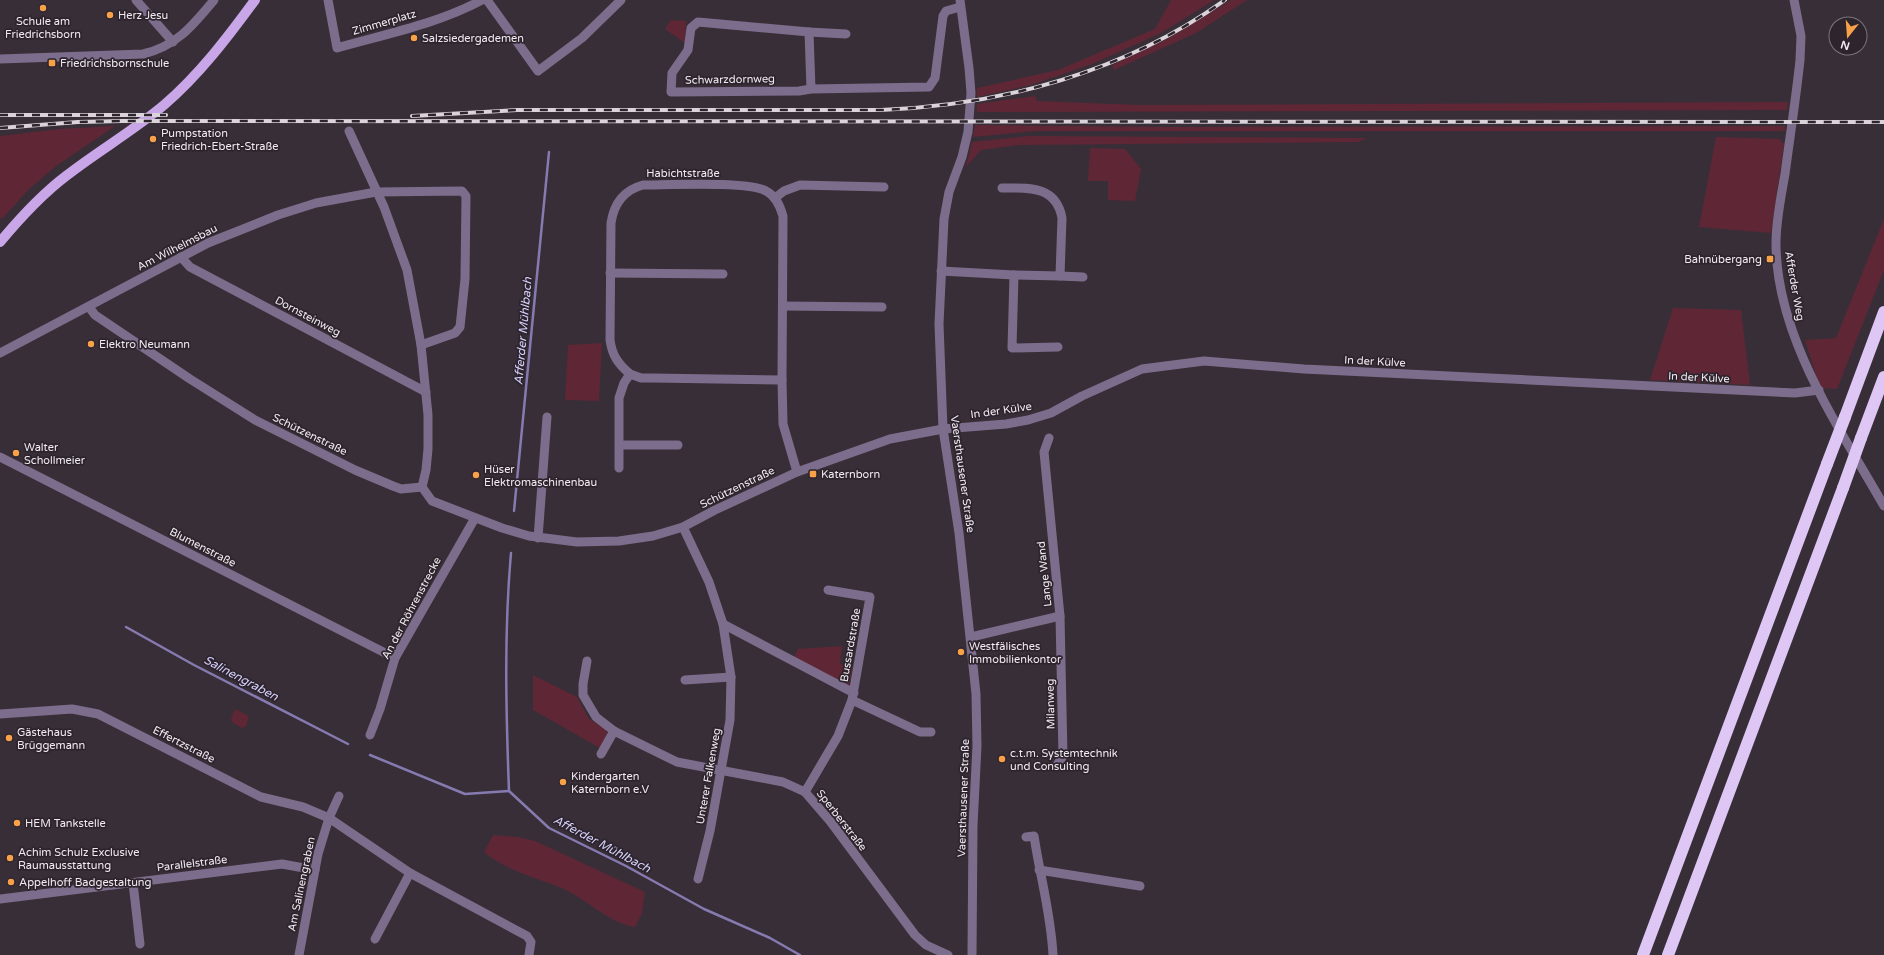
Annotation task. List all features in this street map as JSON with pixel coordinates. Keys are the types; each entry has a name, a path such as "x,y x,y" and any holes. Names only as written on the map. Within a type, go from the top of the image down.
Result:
{"highway":[{"path":"1643,955 1884,312"},
{"path":"1668,955 1884,377"}],"main road":[{"path":"0,242 45,193 90,158 164,105 183,87 226,39 255,0"}],"street":[{"path":"136,0 173,42"},
{"path":"0,59 143,54 165,47 173,42 193,24 214,0"},
{"name":"Zimmerplatz","path":"328,0 337,48 435,20 458,12 482,0"},
{"path":"487,0 538,71 582,38 621,0"},
{"name":"Afferder Weg","path":"1794,0 1801,36 1800,60 1778,222 1777,259 1786,313 1793,335 1819,390 1884,506"},
{"name":"Schwarzdornweg","path":"846,34 698,22 691,28 688,50 672,73 672,92 799,91 811,88 929,87 935,78 943,16 946,11 960,3"},
{"name":"Vaersthausener Straße","path":"960,3 970,68 971,93 966,139 962,157 949,192 944,219 939,324 943,429 959,533 971,637 978,735 973,826 972,955"},
{"path":"809,32 811,88"},
{"path":"349,131 384,207 407,270 421,345 426,392 428,449 426,470 422,487"},
{"name":"Habichtstraße","path":"630,374 617,362 611,348 610,273 612,214 619,199 634,187 643,185 753,186 768,192 775,198"},
{"path":"797,472 783,424 782,380 784,223 781,208 775,198 784,191 800,186 884,187"},
{"path":"1002,188 1034,188 1044,192 1054,200 1060,209 1062,218 1060,276"},
{"name":"Am Wilhelmsbau","path":"0,353 208,243 278,215 316,203 376,192 462,191 466,196 465,279 460,327 455,333 421,345"},
{"name":"Dornsteinweg","path":"181,257 190,267 426,392"},
{"path":"941,271 1014,276 1083,277"},
{"path":"610,273 722,274"},
{"path":"1014,276 1012,348 1058,347"},
{"path":"783,306 882,307"},
{"name":"Schützenstraße","path":"89,307 95,316 255,420 356,470 393,486 401,489 422,487 432,501 504,529 538,538 577,542 619,541 653,536 683,527 714,510 797,472 890,439 943,429"},
{"name":"In der Külve","path":"943,429 1006,424 1028,420 1051,413 1082,396 1142,369 1204,361 1304,369 1577,383 1795,393 1819,390"},
{"path":"619,468 619,398 624,383 630,374 641,378 782,380"},
{"path":"538,538 547,417"},
{"name":"Lange Wand","path":"971,637 1060,616 1044,452 1049,438"},
{"path":"620,445 678,445"},
{"name":"Blumenstraße","path":"0,457 395,658"},
{"name":"An der Röhrenstrecke","path":"370,735 380,709 395,658 475,518"},
{"name":"Unterer Falkenweg","path":"683,527 709,582 723,624 731,677 730,720 710,831 698,879"},
{"name":"Bussardstraße","path":"805,792 838,736 853,696 870,598 828,590"},
{"name":"Milanweg","path":"1057,765 1063,756 1060,616"},
{"name":"Bussardstraße","path":"723,624 920,732 931,732"},
{"name":"Sperberstraße","path":"587,661 583,684 583,695 596,717 614,731 677,762 783,782 805,792 830,821 915,935 926,945 948,955"},
{"path":"685,680 731,677"},
{"name":"Effertzstraße","path":"0,714 72,709 98,714 261,797 303,807 329,818 410,873 527,936 531,942 529,955"},
{"path":"600,754 614,731"},
{"path":"329,818 339,796"},
{"name":"Am Salinengraben","path":"299,955 315,870 329,818"},
{"path":"1026,837 1034,836 1039,870 1049,913 1053,955"},
{"name":"Parallelstraße","path":"0,899 282,864 315,870"},
{"path":"1039,870 1140,886"},
{"path":"376,939 410,873"},
{"path":"133,883 140,944"}],"shaded area":[{"path":"1171,0 1214,0 1161,33 1092,64 1031,85 977,97 977,88 1058,70 1155,29"},
{"path":"1231,0 1247,0 1196,33 1114,70 1112,65 1169,38"},
{"path":"671,20 686,21 685,43 665,29"},
{"path":"1035,96 1037,101 1139,105 1788,102 1787,110 977,112 977,104"},
{"path":"975,125 1168,127 1785,126 1785,131 1035,131 973,137"},
{"path":"115,126 56,166 29,189 2,219 0,217 0,136 59,129"},
{"path":"1029,136 1367,138 1358,142 1018,145 981,150 966,167 972,142"},
{"path":"1716,137 1779,139 1784,144 1771,233 1699,227"},
{"path":"1090,148 1125,149 1141,169 1135,201 1108,200 1108,181 1088,181"},
{"path":"1884,219 1884,270 1837,389 1820,388 1805,340 1836,338"},
{"path":"1673,308 1741,310 1750,385 1650,380"},
{"path":"602,343 599,401 565,400 568,345"},
{"path":"842,646 840,664 853,667 849,686 794,657 798,649"},
{"path":"533,675 577,697 589,719 606,729 607,734 600,748 533,710"},
{"path":"235,709 249,716 246,726 242,728 233,723 231,719"},
{"path":"493,835 517,837 535,841 645,892 642,913 635,927 618,922 568,891 514,870 494,859 484,852"}],"waterway":[{"name":"Afferder Mühlbach","path":"514,511 549,152"},
{"name":"Afferder Mühlbach","path":"511,553 507,612 506,672 509,791 549,828 626,866 704,909 770,938 800,955"},
{"name":"Salinengraben","path":"126,627 194,665 348,744"},
{"name":"Salinengraben","path":"370,755 465,794 509,791"}],"railway":[{"path":"412,116 517,110 881,110 927,107 972,101 1017,92 1061,80 1104,65 1146,47 1187,25 1225,0"},
{"path":"0,115 166,115"},
{"path":"0,128 78,122 122,121 1884,122"}],"place":[{"name":"Schule am Friedrichsborn","path":"43,8"},
{"name":"Herz Jesu","path":"110,15"},
{"name":"Salzsiedergademen","path":"414,38"},
{"name":"Friedrichsbornschule","path":"52,63"},
{"name":"Pumpstation Friedrich-Ebert-Straße","path":"153,139"},
{"name":"Bahnübergang","path":"1770,259"},
{"name":"Elektro Neumann","path":"91,344"},
{"name":"Walter Schollmeier","path":"16,453"},
{"name":"Katernborn","path":"813,474"},
{"name":"Hüser Elektromaschinenbau","path":"476,475"},
{"name":"Westfälisches Immobilienkontor","path":"961,652"},
{"name":"Gästehaus Brüggemann","path":"9,738"},
{"name":"c.t.m. Systemtechnik und Consulting","path":"1002,759"},
{"name":"Kindergarten Katernborn e.V","path":"563,782"},
{"name":"HEM Tankstelle","path":"17,823"},
{"name":"Achim Schulz Exclusive Raumausstattung","path":"10,858"},
{"name":"Appelhoff Badgestaltung","path":"11,882"}]}
